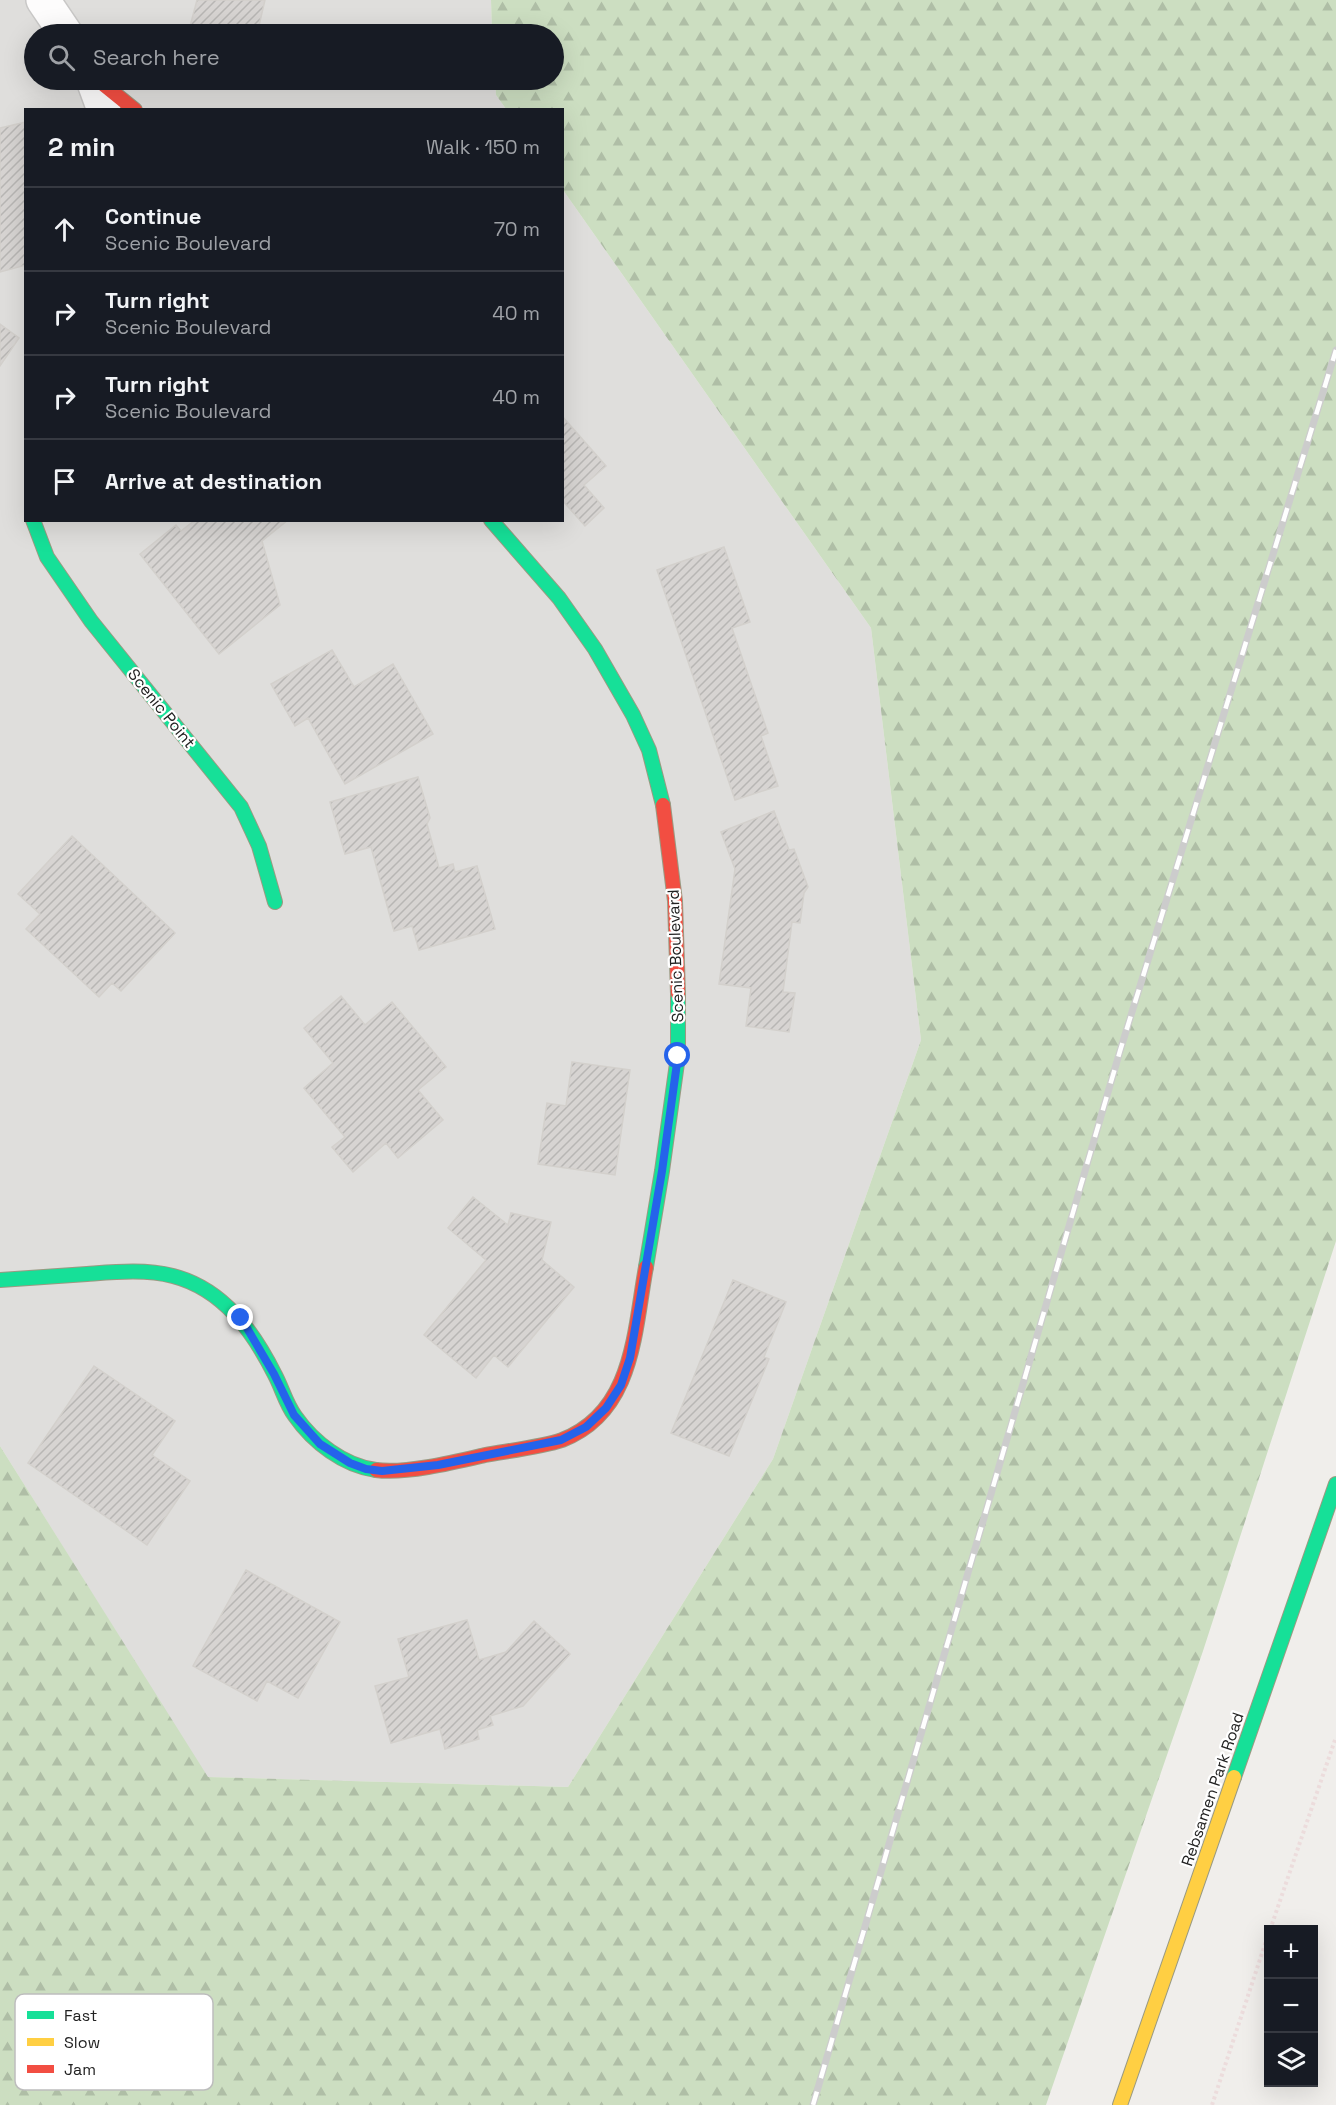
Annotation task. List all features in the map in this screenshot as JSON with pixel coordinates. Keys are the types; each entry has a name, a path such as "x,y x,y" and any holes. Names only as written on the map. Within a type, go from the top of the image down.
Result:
{"street":[{"path":"43,0 59,24"},
{"path":"98,90 103,108"},
{"path":"108,90 132,108"},
{"name":"Scenic Point","path":"34,522 47,557 90,621 241,807 260,846 275,902"},
{"name":"Scenic Boulevard","path":"0,1280 131,1271 173,1276 197,1285 225,1303 241,1318 274,1374 294,1415 320,1444 350,1463 366,1469 382,1471 438,1465 561,1440 586,1427 606,1408 621,1385 630,1358 662,1171 678,1056 675,901 663,801 649,750 633,715 595,649 559,598 493,522"},
{"name":"Rebsamen Park Road","path":"1120,2105 1336,1484"}],"path":[{"path":"1271,1925 1336,1737"},
{"path":"1212,2105 1264,1950"}],"shaded area":[{"path":"0,0 491,0 492,24 24,24 24,90 496,90 496,95 505,108 24,108 24,522 564,522 564,191 871,628 921,1040 773,1459 568,1787 207,1777 0,1446"}],"green space":[{"path":"491,0 1336,0 1336,1241 1203,1651 1046,2105 0,2105 0,1446 208,1777 568,1787 773,1459 921,1040 871,628 564,191 564,108 505,108 496,95 496,90 564,90 564,24 492,24"}],"building":[{"path":"197,0 265,0 259,24 191,24"},
{"path":"24,122 24,266 0,272 0,128"},
{"path":"0,324 19,338 0,366"},
{"path":"564,418 606,466 584,485 604,508 585,526 564,502"},
{"path":"192,522 286,522 262,541 280,605 219,654 140,554 176,525 181,531"},
{"path":"724,547 750,622 732,628 768,733 761,736 778,786 735,800 657,570"},
{"path":"332,650 354,687 393,664 433,734 345,784 308,718 295,726 271,684"},
{"path":"418,777 430,818 427,824 439,868 453,864 455,872 477,866 495,929 419,950 412,926 394,931 371,847 345,854 330,802"},
{"path":"774,811 789,850 794,849 808,887 804,893 800,923 792,922 783,992 795,993 789,1032 746,1026 751,988 719,984 735,869 721,832"},
{"path":"72,836 175,933 121,991 112,983 99,997 26,929 40,914 18,894"},
{"path":"341,996 365,1025 392,1002 446,1067 418,1090 443,1120 398,1158 386,1143 353,1172 332,1147 345,1137 304,1088 333,1063 304,1028"},
{"path":"572,1062 630,1070 615,1175 538,1164 547,1103 566,1106"},
{"path":"473,1197 508,1225 511,1213 551,1222 542,1260 574,1287 508,1367 494,1355 476,1378 424,1335 486,1260 448,1228"},
{"path":"733,1280 786,1302 764,1357 769,1359 729,1456 671,1433"},
{"path":"94,1366 175,1421 152,1455 190,1481 147,1545 28,1463"},
{"path":"246,1570 340,1622 298,1698 267,1681 257,1701 193,1666"},
{"path":"467,1620 479,1660 506,1652 534,1621 570,1654 523,1706 490,1716 493,1725 477,1730 479,1739 445,1749 440,1729 391,1743 375,1686 409,1677 398,1639"}],"railway":[{"path":"813,2105 1120,1051 1336,350"}],"traffic: fast":[{"path":"34,522 47,557 91,621 241,807 259,846 275,902"},
{"path":"493,522 559,598 595,649 633,715 649,750 663,805"},
{"path":"646,1267 678,1056 678,994"},
{"path":"0,1280 108,1272 152,1272 191,1282 221,1301 246,1328 257,1343 302,1426 341,1458 352,1464 376,1470"},
{"path":"1234,1777 1336,1484"}],"traffic: slow":[{"path":"1120,2105 1234,1777"}],"traffic: jam":[{"path":"110,90 133,108"},
{"path":"663,805 675,901 678,994"},
{"path":"376,1470 416,1469 545,1445 562,1440 586,1427 604,1410 617,1390 626,1367 633,1343 646,1267"}],"route":[{"path":"241,1318 274,1374 294,1415 320,1444 350,1463 366,1469 382,1471 438,1465 561,1440 586,1427 606,1408 621,1385 630,1358 662,1171 678,1056"}]}
